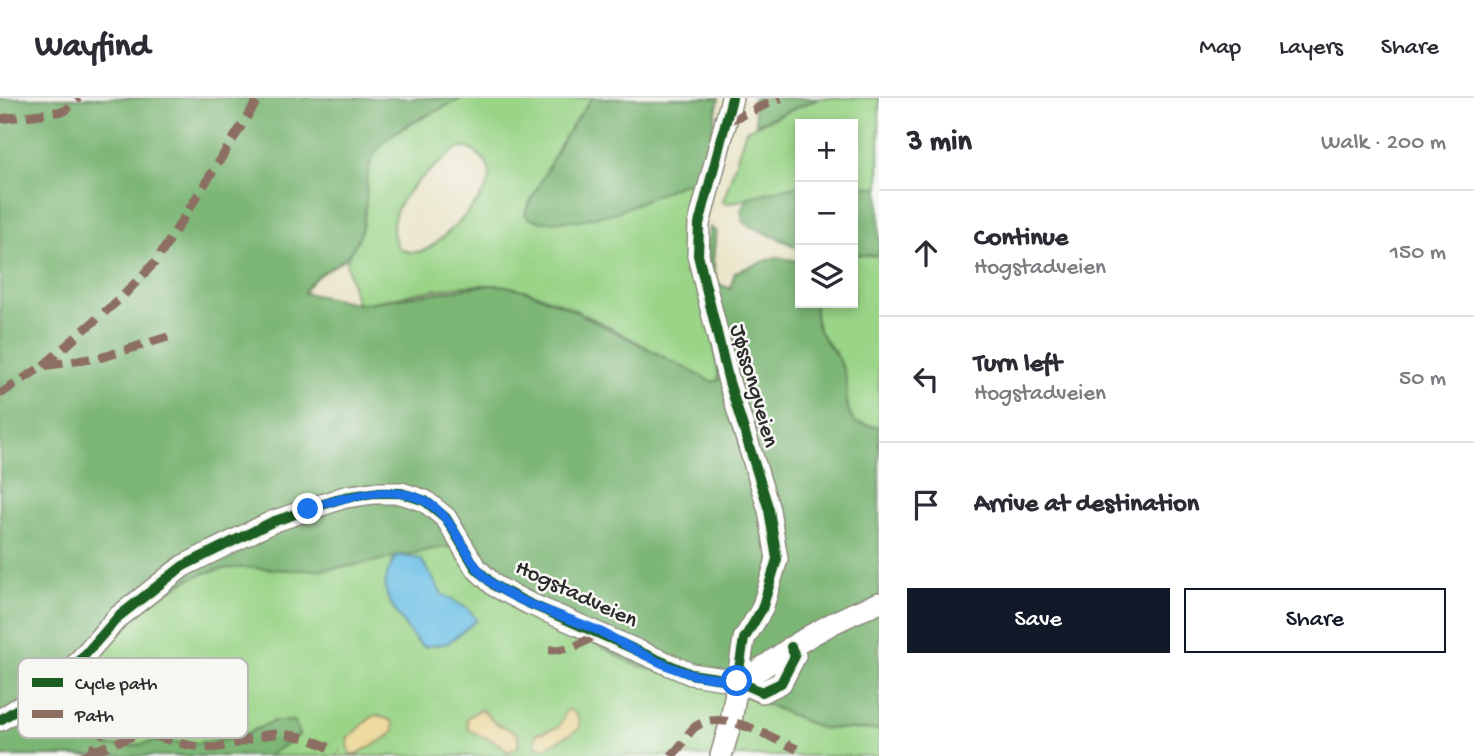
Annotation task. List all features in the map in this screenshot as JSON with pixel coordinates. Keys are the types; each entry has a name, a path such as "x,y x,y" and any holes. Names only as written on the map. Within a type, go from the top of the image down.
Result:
{"street":[{"name":"Jøssongveien","path":"732,98 699,224 698,255 732,393 769,510 777,559 762,609 744,639 737,681"},
{"name":"Hogstadveien","path":"81,658 117,617 183,566 272,522 345,497 401,493 425,501 446,518 475,567 495,586 599,632 645,656 691,674 737,681"},
{"path":"721,756 737,681 753,675 791,647 879,603"},
{"name":"Hogstadveien","path":"0,720 18,708"}],"green space":[{"path":"0,98 462,98 401,128 377,149 370,163 363,223 354,247 343,260 314,279 304,293 361,304 502,285 527,291 567,307 712,382 719,380 705,253 710,227 716,232 713,260 717,283 730,289 735,272 776,257 795,260 795,308 815,308 819,331 845,374 848,408 855,423 879,427 879,730 820,728 745,694 633,664 480,580 453,548 445,547 339,568 215,570 170,590 121,628 90,658 18,658 18,738 102,738 107,746 133,746 155,741 192,744 248,738 248,733 274,721 295,721 299,735 268,756 0,756"},
{"path":"462,98 592,98 565,136 528,206 614,213 681,184 696,184 719,381 707,381 579,312 527,291 504,286 471,285 361,304 356,301 346,262 364,220 367,177 373,151 386,137","holes":["467,148 480,155 490,171 488,184 482,194 464,217 433,245 418,252 399,249 393,233 399,205 420,180 456,149"]},
{"path":"592,98 719,98 702,182 681,184 614,213 581,220 543,222 528,218 525,213 528,206 565,136"},
{"path":"753,98 820,98 756,124"},
{"path":"820,98 879,98 879,188 858,185 858,119 795,119 795,186 726,204 723,202 746,130"},
{"path":"858,185 879,188 879,256 858,254"},
{"path":"795,186 795,247 743,222 741,210 749,197"},
{"path":"858,254 879,256 879,427 855,423 851,416 842,366 820,332 815,308 858,308"},
{"path":"445,547 453,548 480,580 633,664 745,694 820,728 879,730 879,756 268,756 299,735 274,721 248,733 248,658 90,658 153,602 202,574 228,568 290,570 356,565"},
{"path":"102,738 230,738 192,744 155,741 133,746 107,746"}],"sand":[{"path":"567,709 578,716 579,729 545,748 539,747 535,743 536,734 559,727"},
{"path":"479,710 484,711 495,723 517,733 519,746 508,752 499,744 468,729 467,718"},
{"path":"377,715 392,721 394,731 358,754 350,754 347,738"}],"water":[{"path":"397,555 421,559 442,594 468,609 477,620 448,643 424,647 420,644 387,597 385,582"}],"marked path":[{"path":"0,119 65,111 79,98"},
{"path":"43,366 122,297 157,260 259,98"},
{"path":"728,121 781,98"},
{"path":"0,394 43,366 103,357 171,336"},
{"path":"549,650 576,646 599,632"},
{"path":"671,756 695,727 719,720 746,726 797,749"},
{"path":"163,738 211,748 266,735 283,734 308,739 337,752"},
{"path":"82,756 91,752 99,738"},
{"path":"91,752 128,738"}],"cycle path":[{"path":"732,98 699,224 698,255 729,382 769,510 777,559 762,609 744,639 737,681"},
{"path":"82,658 118,617 183,566 272,522 345,497 373,493 401,493 425,501 446,518 475,567 495,586 691,674 737,681 762,692 781,683 795,656 791,647"},
{"path":"0,720 18,709"}],"route":[{"path":"308,509 345,497 373,493 401,493 425,501 446,518 475,567 495,586 528,603 599,632 645,656 691,674 737,681"}]}
